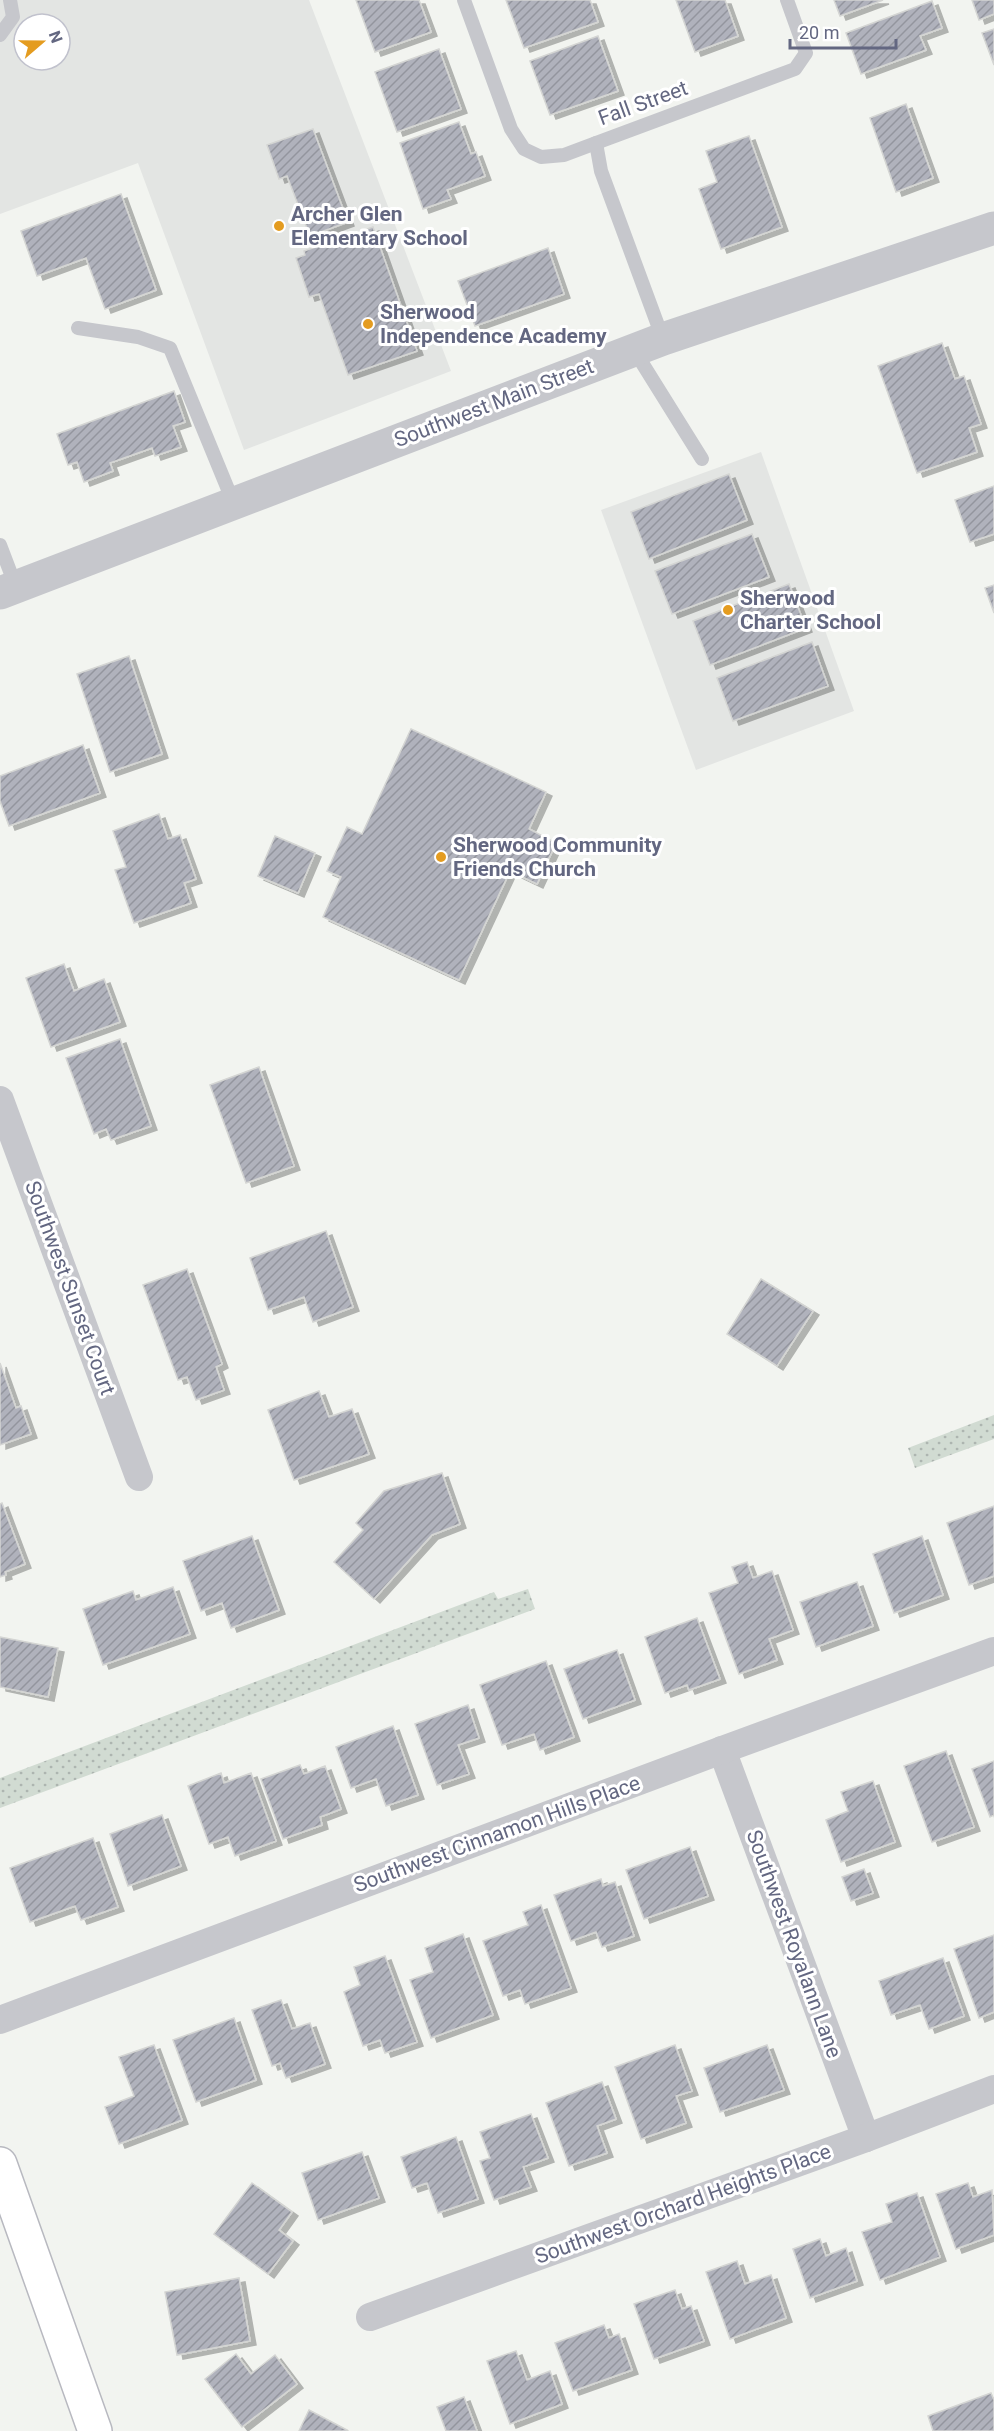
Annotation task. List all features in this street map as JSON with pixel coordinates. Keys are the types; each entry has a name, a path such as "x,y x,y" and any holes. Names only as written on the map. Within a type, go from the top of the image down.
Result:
{"main road":[{"path":"0,2164 95,2431"}],"street":[{"name":"Southwest Main Street","path":"8,590 649,344 994,228"},
{"name":"Southwest Sunset Court","path":"0,1100 139,1477"},
{"name":"Southwest Cinnamon Hills Place","path":"0,2020 722,1750 994,1652"},
{"name":"Southwest Royalann Lane","path":"722,1750 866,2138"},
{"name":"Southwest Orchard Heights Place","path":"370,2317 866,2138 994,2089"}],"lane":[{"path":"0,35 13,16 10,0"},
{"path":"464,0 511,129 524,148 541,157 564,155 596,143"},
{"name":"Fall Street","path":"702,459 649,344 601,171 596,143 795,69 806,53 787,0"},
{"path":"78,328 138,337 170,348 234,504"},
{"path":"0,545 8,590"}],"shaded area":[{"name":"Archer Glen Elementary School","path":"0,0 309,0 451,371 244,450 138,163 0,214"},
{"name":"Sherwood Charter School","path":"761,452 854,711 696,770 601,510"},
{"path":"994,1415 994,1439 915,1468 908,1448"},
{"path":"528,1589 535,1609 0,1808 0,1778 494,1592 498,1599"}],"building":[{"path":"356,0 419,0 431,32 375,52"},
{"path":"506,0 590,0 598,22 524,48"},
{"path":"676,0 725,0 738,36 695,52"},
{"path":"834,0 883,0 840,16"},
{"path":"972,0 994,0 994,14 979,20"},
{"path":"932,1 942,28 920,36 926,50 861,74 846,33"},
{"path":"994,29 994,65 982,33"},
{"path":"598,36 618,91 550,115 530,61"},
{"path":"439,49 461,109 397,132 375,72"},
{"path":"906,104 933,178 896,192 870,118"},
{"path":"459,122 471,154 476,152 485,176 447,190 451,199 423,209 400,143"},
{"path":"313,129 348,222 310,236 287,176 279,179 267,145"},
{"path":"749,136 782,227 721,249 699,189 717,182 706,151"},
{"path":"121,194 156,290 105,309 86,258 37,276 21,231"},
{"name":"Sherwood Independence Academy","path":"373,227 417,351 348,375 319,294 309,297 296,258 305,255 304,251"},
{"path":"548,248 564,294 475,326 458,281"},
{"path":"942,343 955,379 964,376 981,424 969,428 977,452 917,473 878,366"},
{"path":"174,391 185,422 173,426 181,447 155,456 152,448 110,463 113,471 84,482 77,462 68,465 57,434"},
{"path":"729,474 747,520 649,559 631,512"},
{"path":"994,486 994,534 970,542 955,500"},
{"path":"752,534 769,577 672,614 655,571"},
{"path":"789,584 806,628 710,665 693,621"},
{"path":"994,585 994,613 985,588"},
{"path":"812,642 828,686 733,721 717,678"},
{"path":"129,656 162,754 110,772 77,674"},
{"name":"Sherwood Community Friends Church","path":"411,729 546,792 529,829 556,843 537,884 510,871 459,980 323,917 341,877 327,871 347,827 362,834"},
{"path":"83,745 100,793 9,826 0,801 0,776"},
{"path":"159,814 168,839 180,835 196,879 184,883 191,903 134,923 115,870 126,867 113,831"},
{"path":"275,836 315,853 298,893 258,876"},
{"path":"64,964 74,991 104,979 120,1022 51,1047 26,978"},
{"path":"120,1039 151,1126 111,1140 106,1129 94,1134 66,1058"},
{"path":"259,1067 294,1166 246,1183 210,1085"},
{"path":"326,1231 353,1307 313,1322 304,1297 268,1310 250,1258"},
{"path":"187,1269 222,1364 216,1367 224,1390 196,1400 187,1377 178,1380 143,1285"},
{"path":"761,1279 813,1311 777,1366 727,1334"},
{"path":"0,1363 16,1408 21,1406 31,1434 0,1445"},
{"path":"319,1391 329,1417 352,1409 369,1454 294,1480 268,1410"},
{"path":"442,1473 460,1524 432,1535 374,1599 334,1562 363,1530 356,1523 384,1491"},
{"path":"2,1503 25,1564 5,1572 6,1575 0,1577 0,1504"},
{"path":"994,1506 994,1576 969,1585 947,1523"},
{"path":"252,1536 279,1610 231,1628 222,1603 201,1611 183,1561"},
{"path":"922,1536 943,1595 894,1613 873,1554"},
{"path":"747,1562 753,1578 772,1571 793,1630 769,1639 777,1660 739,1674 709,1593 738,1583 732,1567"},
{"path":"857,1582 873,1626 816,1647 800,1602"},
{"path":"173,1587 190,1634 103,1665 83,1609 133,1591 136,1600"},
{"path":"697,1618 720,1679 689,1690 687,1685 665,1693 645,1637"},
{"path":"0,1637 58,1648 48,1697 0,1687"},
{"path":"617,1650 635,1700 583,1719 564,1669"},
{"path":"546,1661 574,1737 540,1750 534,1734 502,1745 480,1685"},
{"path":"468,1705 479,1738 458,1745 469,1774 437,1785 415,1724"},
{"path":"393,1726 418,1795 386,1806 376,1779 351,1788 336,1747"},
{"path":"946,1751 974,1827 932,1842 904,1766"},
{"path":"994,1761 994,1815 990,1817 972,1769"},
{"path":"300,1765 304,1774 325,1766 341,1809 320,1817 322,1825 283,1839 261,1779"},
{"path":"221,1773 224,1783 251,1773 276,1841 235,1856 228,1837 209,1844 188,1786"},
{"path":"873,1781 895,1842 841,1862 826,1820 848,1811 841,1792"},
{"path":"162,1815 181,1866 128,1886 110,1834"},
{"path":"93,1838 118,1907 81,1920 75,1906 30,1922 10,1868"},
{"path":"690,1847 708,1896 644,1919 626,1870"},
{"path":"864,1869 873,1893 851,1901 842,1877"},
{"path":"601,1879 603,1886 615,1882 634,1936 602,1947 596,1932 571,1941 554,1895"},
{"path":"541,1905 571,1988 525,2004 520,1990 503,1996 483,1941 528,1925 523,1912"},
{"path":"463,1934 493,2015 431,2038 410,1980 433,1972 425,1948"},
{"path":"994,1935 994,2012 979,2018 954,1949"},
{"path":"385,1956 417,2042 385,2053 380,2040 363,2046 344,1992 360,1985 354,1967"},
{"path":"943,1958 964,2016 929,2029 920,2005 891,2015 879,1981"},
{"path":"281,2000 292,2029 310,2023 325,2064 286,2078 280,2063 272,2066 252,2010"},
{"path":"234,2018 256,2080 196,2102 173,2040"},
{"path":"154,2045 182,2120 119,2144 105,2107 134,2096 119,2057"},
{"path":"675,2045 692,2091 676,2096 686,2123 641,2139 615,2067"},
{"path":"767,2045 784,2090 720,2112 704,2068"},
{"path":"602,2082 616,2119 597,2126 607,2153 569,2166 546,2103"},
{"path":"531,2114 548,2158 523,2167 531,2187 494,2200 480,2161 490,2158 480,2132"},
{"path":"456,2137 478,2199 438,2213 427,2183 412,2188 401,2157"},
{"path":"362,2152 379,2198 318,2220 302,2173"},
{"path":"252,2183 292,2212 279,2230 293,2241 268,2274 214,2234"},
{"path":"968,2183 973,2197 992,2190 994,2235 956,2249 936,2194"},
{"path":"917,2193 940,2257 880,2280 862,2232 892,2222 886,2204"},
{"path":"820,2239 826,2256 846,2248 857,2281 810,2298 793,2249"},
{"path":"737,2261 745,2284 771,2275 786,2318 730,2339 706,2272"},
{"path":"239,2278 250,2341 177,2355 165,2292"},
{"path":"675,2290 682,2309 691,2306 704,2341 654,2359 634,2304"},
{"path":"604,2325 609,2338 619,2334 632,2370 573,2391 555,2343"},
{"path":"516,2351 527,2380 550,2371 562,2404 510,2424 487,2361"},
{"path":"236,2354 251,2374 275,2355 297,2384 242,2427 205,2379"},
{"path":"991,2393 994,2400 994,2431 933,2431 928,2416"},
{"path":"464,2397 477,2431 446,2431 437,2407"},
{"path":"309,2410 347,2430 299,2431"}],"place":[{"name":"Archer Glen Elementary School","path":"279,226"},
{"name":"Sherwood Independence Academy","path":"368,324"},
{"name":"Sherwood Charter School","path":"728,610"},
{"name":"Sherwood Community Friends Church","path":"441,857"}]}
